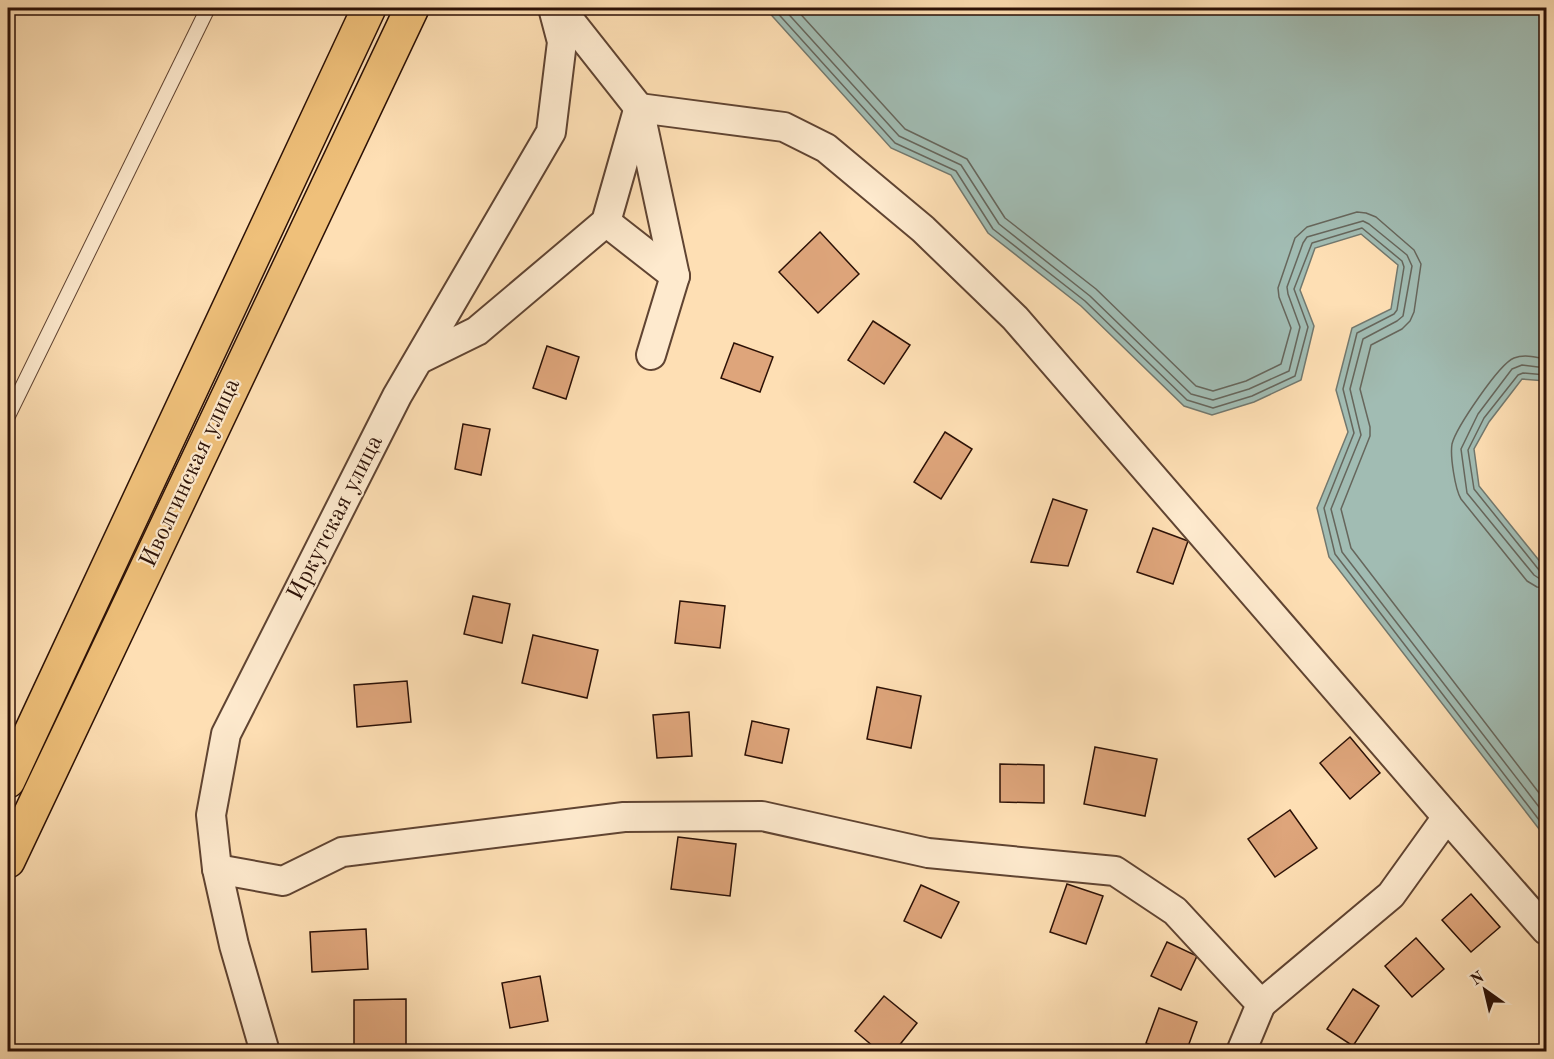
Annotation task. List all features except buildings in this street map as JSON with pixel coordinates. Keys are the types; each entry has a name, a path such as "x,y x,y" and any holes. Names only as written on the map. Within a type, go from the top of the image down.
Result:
{"main road":[{"name":"Иволгинская улица","path":"8,781 369,8"},
{"name":"Иволгинская улица","path":"8,861 412,8"}],"street":[{"name":"Иркутская улица","path":"265,1052 234,945 217,869 211,815 226,734 398,396 551,132 562,42 553,8"},
{"path":"560,8 639,108 675,276 651,355"},
{"path":"420,358 477,331 606,222 639,108"},
{"path":"639,108 784,127 826,148 923,229 1015,318 1446,818 1546,930"},
{"path":"606,222 675,276"},
{"path":"217,869 283,881 342,852 624,817 762,816 928,853 1114,872 1175,911 1261,1004"},
{"path":"1241,1052 1261,1004 1391,895 1446,818"}],"lane":[{"path":"8,416 208,8"}],"water":[{"path":"765,8 1546,8 1546,381 1522,379 1489,422 1474,449 1479,486 1546,569 1546,838 1329,557 1317,508 1348,432 1336,390 1352,328 1391,309 1398,265 1361,234 1315,248 1300,290 1314,326 1301,380 1254,402 1212,415 1184,406 1081,306 988,233 951,175 891,148"}]}
